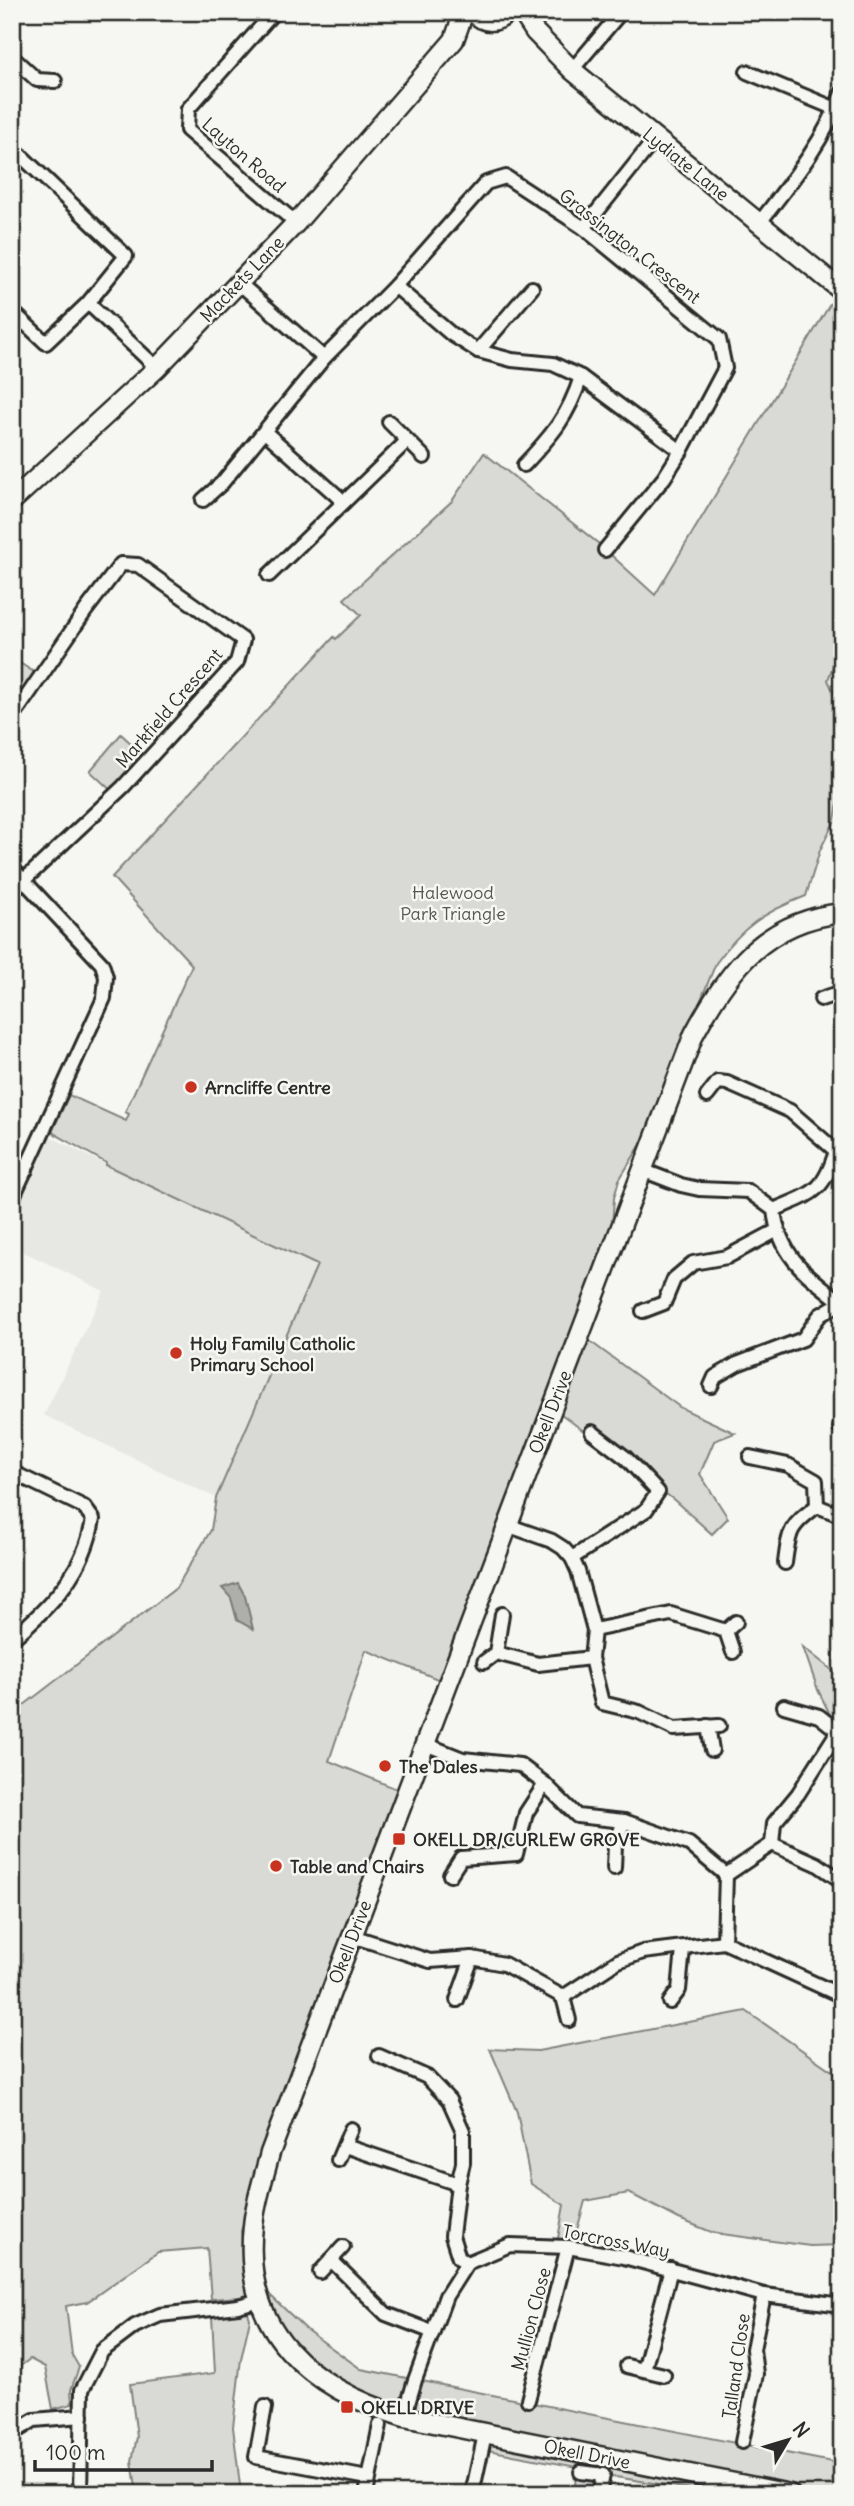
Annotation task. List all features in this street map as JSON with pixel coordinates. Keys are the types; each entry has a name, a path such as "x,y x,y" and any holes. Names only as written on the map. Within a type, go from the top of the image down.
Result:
{"street":[{"name":"Layton Road","path":"274,12 188,109 187,130 296,223"},
{"name":"Mackets Lane","path":"454,40 464,12"},
{"name":"Lydiate Lane","path":"522,12 535,32 572,70 842,291"},
{"path":"572,70 621,12"},
{"name":"Mackets Lane","path":"12,501 157,368 296,223 454,40 492,16"},
{"name":"Lydiate Lane","path":"492,16 535,32"},
{"path":"12,57 37,80 55,80"},
{"path":"747,72 836,109"},
{"path":"760,222 805,165 842,93"},
{"path":"584,228 655,139"},
{"path":"12,147 126,256 88,303 46,343 12,311"},
{"name":"Grassington Crescent","path":"203,500 222,483 324,358 396,286 486,184 506,177 584,228 719,339 726,368 664,478 605,550"},
{"path":"238,282 324,358"},
{"path":"396,286 450,334 478,351 512,360 553,364 581,377 681,451"},
{"path":"478,351 531,288"},
{"path":"88,303 157,368"},
{"path":"524,466 552,435 571,405 581,377"},
{"path":"389,422 424,457"},
{"path":"265,432 344,502"},
{"path":"269,575 407,442"},
{"name":"Markfield Crescent","path":"12,718 121,564 138,565 243,640 237,662 123,787 23,881"},
{"path":"12,868 103,964 106,977 104,998 12,1199"},
{"name":"Okell Drive","path":"790,2494 711,2486 404,2417 362,2403 320,2379 287,2350 275,2333 260,2300 252,2263 253,2225 270,2153 694,1034 723,983 751,952 778,933 809,919 842,913"},
{"path":"821,999 842,992"},
{"path":"707,1096 718,1075 727,1083 790,1111 836,1151 830,1171 818,1190 774,1210"},
{"path":"12,1162 26,1170"},
{"path":"642,1170 699,1189 748,1191 774,1210 776,1231 799,1268 841,1302 820,1315 803,1339 737,1364 715,1377 711,1386"},
{"path":"643,1311 664,1303 674,1279 693,1263 727,1257 776,1231"},
{"path":"572,1558 646,1510 658,1492 626,1458 592,1432"},
{"path":"750,1457 788,1465 816,1481 817,1506"},
{"path":"12,1472 84,1507 93,1519 90,1542 63,1590 12,1639"},
{"path":"817,1506 842,1516"},
{"path":"785,1563 789,1533 799,1519 817,1506"},
{"path":"507,1525 552,1541 572,1558 594,1630 591,1658 602,1703 639,1712 674,1729 714,1726 712,1750"},
{"path":"484,1662 496,1653 502,1614"},
{"path":"594,1630 671,1614 726,1631"},
{"path":"726,1631 736,1622"},
{"path":"726,1631 733,1652"},
{"path":"496,1653 538,1664 591,1658"},
{"path":"772,1844 774,1823 799,1794 838,1731 819,1716 784,1706"},
{"path":"425,1744 463,1759 520,1765 545,1784 577,1816 624,1821 689,1844 726,1875"},
{"path":"450,1875 461,1858 516,1854 526,1813 545,1784"},
{"path":"614,1868 615,1845 624,1821"},
{"path":"726,1875 772,1844"},
{"path":"772,1844 817,1864 842,1881"},
{"path":"724,1942 726,1875"},
{"path":"352,1936 430,1961 472,1958 504,1964 563,1997 569,2020"},
{"path":"563,1997 618,1961 643,1952 724,1942 842,1996"},
{"path":"670,2002 679,1990 683,1948"},
{"path":"457,2000 472,1958"},
{"path":"379,2056 427,2077 449,2100 463,2131 464,2163 458,2184 452,2236 459,2258 467,2263 446,2297 404,2417"},
{"path":"338,2160 351,2129"},
{"path":"345,2146 458,2184"},
{"name":"Torcross Way","path":"467,2263 510,2245 568,2247 624,2257 764,2295 842,2305"},
{"path":"320,2272 343,2247"},
{"name":"Mullion Close","path":"528,2400 568,2247"},
{"path":"331,2260 386,2314 408,2325 433,2332"},
{"path":"644,2370 671,2269"},
{"name":"Talland Close","path":"742,2442 756,2374 753,2349 764,2295"},
{"path":"80,2494 82,2390 102,2351 135,2326 160,2315 238,2306 260,2300"},
{"path":"627,2366 664,2375"},
{"path":"265,2407 256,2457 368,2478"},
{"path":"12,2434 34,2420 82,2416"},
{"path":"366,2494 380,2425"},
{"path":"472,2494 485,2434"},
{"path":"581,2472 603,2475 599,2494"}],"shaded area":[{"name":"Holy Family Catholic Primary School","path":"49,1136 148,1186 317,1265 216,1498 44,1415 104,1291 12,1246 12,1215"},
{"path":"238,1583 245,1596 253,1629 237,1620 231,1598 222,1588"}],"green space":[{"name":"Halewood Park Triangle","path":"835,296 842,302 842,641 828,680 841,715 838,738 842,740 842,780 835,820 820,850 806,896 755,922 716,963 643,1141 619,1180 614,1198 612,1227 440,1680 366,1650 329,1761 397,1789 241,2231 245,2260 255,2296 211,2299 207,2248 158,2252 87,2302 66,2306 72,2355 79,2367 71,2390 72,2404 53,2409 45,2367 30,2359 12,2372 12,1711 15,1712 176,1588 211,1530 216,1498 317,1265 106,1165 52,1132 69,1095 126,1121 129,1114 125,1112 192,965 112,877 334,637 336,639 361,615 344,599 452,501 484,453 599,544 655,595"},
{"path":"12,658 40,676 12,710"},
{"path":"121,734 148,759 116,795 90,771"},
{"path":"580,1334 681,1408 735,1433 714,1441 700,1474 728,1518 712,1534 674,1500 552,1407"},
{"path":"803,1647 842,1678 842,1733 838,1731 818,1690"},
{"path":"746,2011 842,2078 842,2245 810,2246 714,2233 679,2219 629,2193 585,2201 572,2248 557,2244 564,2205 531,2184 517,2112 490,2049 538,2051"},
{"path":"255,2281 308,2331 361,2369 842,2464 842,2494 790,2494 713,2479 709,2492 603,2475 599,2494 574,2494 577,2467 482,2449 485,2433 339,2392 287,2349"},
{"path":"247,2309 250,2319 241,2359 233,2427 241,2494 137,2494 132,2461 137,2437 130,2384 215,2373 212,2316"}],"place":[{"name":"Arncliffe Centre","path":"191,1087"},
{"name":"Holy Family Catholic Primary School","path":"176,1353"},
{"name":"The Dales","path":"385,1766"},
{"name":"OKELL DR/CURLEW GROVE","path":"399,1839"},
{"name":"Table and Chairs","path":"276,1866"},
{"name":"OKELL DRIVE","path":"347,2407"}]}
